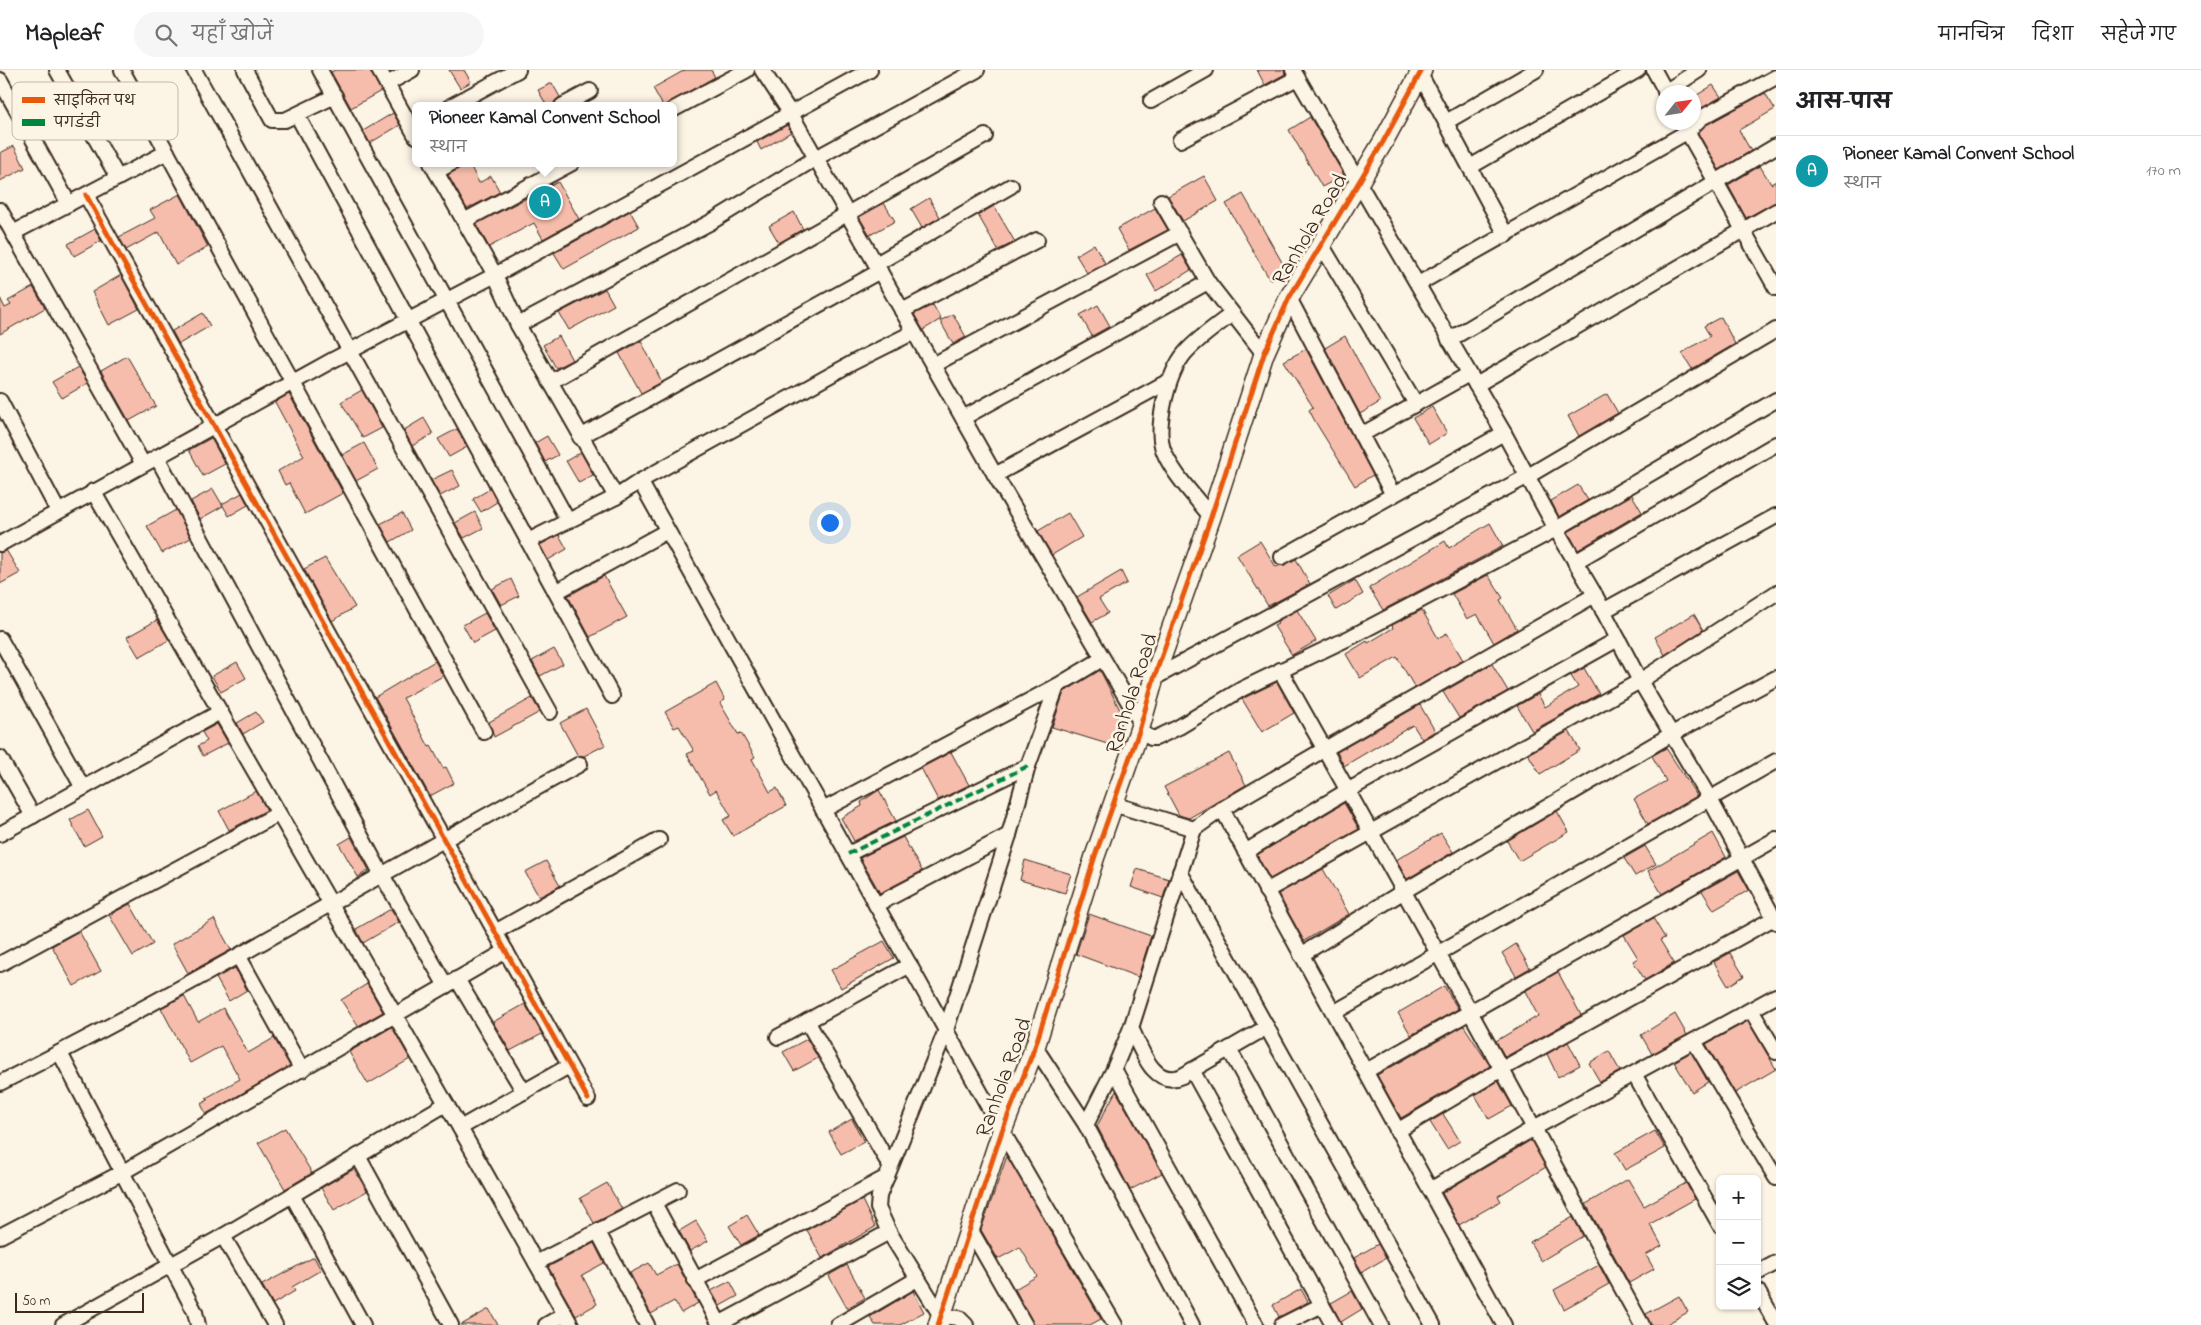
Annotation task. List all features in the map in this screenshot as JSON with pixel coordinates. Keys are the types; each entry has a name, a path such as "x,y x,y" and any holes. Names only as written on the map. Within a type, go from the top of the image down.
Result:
{"street":[{"path":"57,70 64,82"},
{"path":"122,70 129,82"},
{"path":"194,70 550,712"},
{"path":"245,70 272,120 284,120 335,96"},
{"path":"320,70 568,521"},
{"path":"379,70 412,126"},
{"path":"387,84 412,70"},
{"path":"458,102 518,70"},
{"path":"677,107 747,70"},
{"path":"762,70 791,114 1140,727 1151,738 1156,738 1242,689 1351,637 1556,529 1776,400"},
{"path":"0,544 350,350 495,275 870,70"},
{"path":"518,325 711,222 816,158 977,70"},
{"path":"1151,101 1206,70"},
{"path":"1446,122 1536,70"},
{"path":"1470,167 1638,70"},
{"path":"1654,70 1662,85"},
{"path":"1676,85 1699,70"},
{"path":"1421,72 1506,235"},
{"name":"Ranhola Road","path":"940,1321 969,1226 1002,1131 1035,1047 1113,804 1140,727 1154,678 1211,517 1264,354 1289,298 1383,142 1421,72"},
{"path":"1180,140 1295,74 1504,433 1640,681 1710,799 1741,860 1775,919 1502,1069 1397,1131"},
{"path":"1701,117 1776,77"},
{"path":"0,80 12,102"},
{"path":"569,102 590,91"},
{"path":"297,115 612,696"},
{"path":"1418,284 1506,235 1679,130"},
{"path":"1686,130 1776,288"},
{"path":"550,382 984,136"},
{"path":"33,140 69,204"},
{"path":"97,140 118,178"},
{"path":"160,140 484,732"},
{"path":"1449,340 1776,146"},
{"path":"13,233 167,152"},
{"path":"464,221 565,167"},
{"path":"434,168 495,275 518,325 580,437 616,497"},
{"path":"580,437 878,268 1011,186"},
{"path":"86,195 588,1099"},
{"path":"1161,201 1208,282 1264,354"},
{"path":"0,210 143,464"},
{"path":"1361,435 1416,404 1472,380 1744,231 1776,211"},
{"path":"933,365 1180,233"},
{"path":"902,311 1037,240"},
{"path":"1321,244 1416,404"},
{"path":"963,418 1208,282"},
{"path":"1289,298 1393,495"},
{"path":"1211,517 1173,467 1164,452 1160,434 1169,381 1184,354 1232,314"},
{"path":"1154,678 1528,476 1776,330"},
{"path":"528,542 616,497 640,481 854,362 914,332"},
{"path":"995,475 1169,381"},
{"path":"0,401 58,511"},
{"path":"1282,557 1504,433"},
{"path":"1575,562 1776,444"},
{"path":"157,457 382,875 524,1092"},
{"path":"640,481 1002,1131 1115,1325"},
{"path":"93,491 460,1128 568,1320 546,1325"},
{"path":"1603,611 1776,516"},
{"path":"556,592 667,531"},
{"path":"1266,891 1370,834 1432,796 1640,681 1776,593"},
{"path":"1086,1126 1114,1069 1130,1028 1194,830 1222,809 1594,595"},
{"path":"0,638 83,788"},
{"path":"1246,852 1347,791 1618,639"},
{"path":"823,810 1057,686 1102,660"},
{"path":"1280,670 1370,834 1440,953 1642,1325"},
{"path":"1301,955 1404,891 1672,734 1776,678"},
{"path":"966,1325 959,1318 940,1321 889,1232 878,1208 879,1196 946,1030 1009,835 1028,766 1057,686"},
{"path":"0,834 220,712"},
{"path":"0,758 33,816"},
{"path":"1335,1012 1776,761"},
{"path":"0,1083 60,1053 239,956 580,764"},
{"path":"848,854 1028,766"},
{"path":"1113,804 1194,830"},
{"path":"1222,809 1301,955 1335,1012 1397,1131 1504,1325"},
{"path":"0,964 278,814"},
{"path":"876,905 1009,835"},
{"path":"1366,1071 1776,839"},
{"path":"495,932 659,840"},
{"path":"1180,872 1433,1325"},
{"path":"0,1236 123,1172 506,951"},
{"path":"239,956 302,1070"},
{"path":"778,1037 910,965"},
{"path":"1430,1190 1534,1128 1776,996"},
{"path":"1751,1010 1776,1052"},
{"path":"807,1021 888,1172"},
{"path":"1130,1028 1148,1062 1166,1080 1175,1079 1192,1070 1266,1027"},
{"path":"1694,1041 1776,1178"},
{"path":"1035,1047 1086,1126 1192,1325"},
{"path":"1229,1049 1381,1325"},
{"path":"60,1053 195,1312 198,1325"},
{"path":"460,1128 569,1066"},
{"path":"1114,1069 1256,1325"},
{"path":"1192,1070 1333,1325"},
{"path":"1634,1074 1717,1220"},
{"path":"63,1325 223,1236 446,1104"},
{"path":"358,1156 451,1325"},
{"path":"694,1280 888,1172"},
{"path":"536,1263 678,1190"},
{"path":"292,1195 364,1325"},
{"path":"654,1203 719,1324 889,1232"},
{"path":"969,1226 1025,1325"},
{"path":"598,1232 647,1325"},
{"path":"223,1236 275,1325"},
{"path":"1761,1271 1776,1263"},
{"path":"838,1325 859,1318 917,1279"},
{"path":"1761,1297 1776,1323"},
{"path":"1282,1325 1322,1305"}],"building":[{"path":"335,70 370,70 381,91 351,108 331,72"},
{"path":"449,70 464,70 471,82 460,88"},
{"path":"685,70 711,70 715,77 670,102 661,102 653,88"},
{"path":"1257,70 1284,70 1285,74 1265,85"},
{"path":"552,83 560,97 555,102 545,102 538,90"},
{"path":"1713,85 1721,97 1701,109 1701,93"},
{"path":"1765,93 1775,109 1739,130 1751,151 1719,170 1698,133 1706,125"},
{"path":"393,113 400,125 370,143 363,131"},
{"path":"1310,117 1344,175 1322,187 1289,130"},
{"path":"787,125 791,132 761,150 757,142"},
{"path":"14,146 25,168 0,181 0,153"},
{"path":"1760,166 1771,184 1776,181 1776,202 1746,218 1728,185"},
{"path":"459,167 471,167 479,183 491,176 500,192 467,209 448,175"},
{"path":"1204,176 1218,201 1183,221 1168,196"},
{"path":"558,182 579,219 543,239 534,223 489,247 476,224"},
{"path":"180,194 208,247 176,265 159,232 126,250 119,237 155,218 150,210"},
{"path":"1243,194 1287,271 1270,280 1226,204"},
{"path":"929,198 940,217 922,228 911,209"},
{"path":"884,203 895,221 870,235 859,217"},
{"path":"994,206 1015,242 998,250 978,215"},
{"path":"1155,208 1168,230 1129,250 1117,229"},
{"path":"630,211 639,227 564,269 554,253"},
{"path":"794,212 803,229 779,243 769,226"},
{"path":"95,229 101,241 74,256 68,244"},
{"path":"1094,244 1105,263 1087,273 1076,255"},
{"path":"1182,255 1191,270 1156,291 1147,275"},
{"path":"121,275 139,309 109,325 92,292"},
{"path":"33,287 45,308 0,334 0,298 5,308 11,305 8,301"},
{"path":"605,289 614,305 569,330 559,313"},
{"path":"933,305 941,319 923,330 914,314"},
{"path":"1098,305 1110,326 1092,336 1080,315"},
{"path":"203,313 210,326 179,344 172,331"},
{"path":"953,314 966,337 953,344 940,321"},
{"path":"1721,317 1735,344 1692,369 1682,353 1710,336 1704,326"},
{"path":"559,336 572,360 556,368 543,345"},
{"path":"1345,336 1380,402 1360,414 1325,348"},
{"path":"641,341 662,382 641,393 619,353"},
{"path":"1306,349 1373,475 1355,486 1316,423 1309,410 1313,407 1284,361"},
{"path":"127,356 156,406 129,421 101,371"},
{"path":"78,367 88,383 62,398 52,382"},
{"path":"362,390 382,428 363,438 341,402"},
{"path":"289,394 343,493 305,514 289,483 285,485 278,471 304,456 275,402"},
{"path":"1607,394 1618,413 1579,436 1568,416"},
{"path":"1432,407 1447,433 1429,444 1413,418"},
{"path":"424,418 433,434 412,446 404,430"},
{"path":"457,429 467,447 449,457 438,439"},
{"path":"547,436 558,455 545,462 535,443"},
{"path":"211,438 225,464 203,476 189,450"},
{"path":"364,443 378,469 356,481 342,455"},
{"path":"581,452 593,475 579,483 566,461"},
{"path":"452,470 460,486 440,496 431,480"},
{"path":"1578,485 1588,500 1559,517 1551,501"},
{"path":"213,489 223,506 200,519 191,501"},
{"path":"490,489 497,502 481,512 473,499"},
{"path":"242,493 248,505 229,516 222,504"},
{"path":"1632,495 1642,512 1578,550 1568,532"},
{"path":"176,510 191,538 162,553 147,526"},
{"path":"475,512 483,528 464,538 455,523"},
{"path":"402,513 411,530 390,542 380,524"},
{"path":"1068,513 1082,537 1052,555 1038,531"},
{"path":"1490,523 1503,546 1383,610 1369,588 1445,541 1449,548"},
{"path":"559,535 567,549 548,560 540,545"},
{"path":"1260,541 1276,567 1296,559 1310,584 1268,606 1237,555"},
{"path":"6,550 20,573 0,584 0,553"},
{"path":"325,558 355,607 332,621 304,569"},
{"path":"1121,571 1127,583 1099,599 1108,613 1092,622 1077,597"},
{"path":"1488,575 1503,598 1500,600 1517,629 1494,643 1477,614 1467,619 1452,594"},
{"path":"604,576 627,617 590,637 568,596"},
{"path":"511,579 519,596 501,605 492,589"},
{"path":"1355,580 1363,594 1336,610 1328,596"},
{"path":"1297,610 1316,641 1292,655 1274,626 1278,624 1277,621"},
{"path":"1422,610 1438,638 1447,633 1463,660 1415,688 1397,657 1360,678 1346,654 1393,628 1392,625"},
{"path":"485,613 495,631 473,643 463,625"},
{"path":"1694,614 1703,630 1665,655 1655,637"},
{"path":"157,620 169,640 139,657 127,637"},
{"path":"554,649 563,664 540,676 532,661"},
{"path":"435,661 443,676 403,698 429,747 431,746 443,768 446,767 454,783 430,796 375,697"},
{"path":"237,662 246,678 221,692 212,676"},
{"path":"1492,664 1508,691 1459,718 1443,692"},
{"path":"1584,668 1599,694 1532,731 1517,706 1538,694 1545,707 1578,687 1571,676"},
{"path":"1100,670 1123,716 1114,746 1052,727 1064,692"},
{"path":"1277,682 1294,713 1262,732 1242,699"},
{"path":"716,683 725,700 720,703 738,734 741,733 755,757 752,759 770,792 777,788 786,806 733,836 723,820 731,816 716,790 710,794 687,754 694,751 679,726 674,728 665,712"},
{"path":"532,698 540,712 494,737 489,722"},
{"path":"1420,705 1435,731 1422,739 1413,725 1344,766 1337,752"},
{"path":"586,709 605,745 584,756 578,756 560,723"},
{"path":"256,712 263,722 243,734 237,723"},
{"path":"217,724 228,743 203,756 198,746 207,741 202,732"},
{"path":"1569,731 1580,750 1540,774 1528,754"},
{"path":"1666,748 1697,796 1648,824 1634,799 1666,781 1652,756"},
{"path":"951,752 969,785 938,800 921,768"},
{"path":"1229,753 1246,785 1189,818 1179,815 1164,787"},
{"path":"879,790 896,821 854,841 841,818 862,806 861,802"},
{"path":"256,791 267,810 229,830 219,811"},
{"path":"1344,803 1359,829 1270,879 1257,855"},
{"path":"88,810 102,836 84,846 70,820"},
{"path":"1557,811 1569,832 1519,861 1507,841"},
{"path":"1441,833 1453,852 1407,879 1396,860"},
{"path":"1713,833 1726,857 1662,894 1648,871"},
{"path":"351,837 369,870 358,877 339,844"},
{"path":"903,837 922,871 880,893 860,858"},
{"path":"1645,846 1656,864 1635,876 1624,858"},
{"path":"1025,860 1071,874 1065,893 1020,880"},
{"path":"546,861 560,886 539,897 525,872"},
{"path":"1137,869 1169,879 1163,898 1131,887"},
{"path":"1323,869 1349,914 1304,941 1278,894"},
{"path":"1738,871 1749,890 1714,910 1702,891"},
{"path":"130,904 153,944 133,956 109,915"},
{"path":"391,909 399,922 363,943 356,929"},
{"path":"1089,914 1151,936 1138,977 1076,954"},
{"path":"1653,918 1665,938 1660,940 1674,963 1645,980 1633,961 1638,958 1624,935"},
{"path":"214,919 231,950 188,973 172,944"},
{"path":"79,931 101,971 74,986 52,946"},
{"path":"884,941 894,958 841,988 831,970"},
{"path":"1516,944 1530,968 1516,976 1502,953"},
{"path":"1730,953 1744,976 1728,986 1714,962"},
{"path":"235,968 247,990 229,1001 216,978"},
{"path":"1558,972 1581,1015 1505,1057 1496,1041 1538,1016 1525,991"},
{"path":"367,984 383,1012 358,1026 341,1000"},
{"path":"1444,986 1458,1009 1411,1035 1398,1013"},
{"path":"184,996 198,1022 223,1008 248,1053 274,1038 290,1066 206,1114 201,1104 208,1100 206,1098 240,1079 221,1046 190,1063 161,1008"},
{"path":"525,1004 542,1034 510,1051 493,1022"},
{"path":"1675,1014 1687,1035 1652,1054 1641,1035"},
{"path":"1748,1021 1776,1069 1735,1093 1706,1044"},
{"path":"1464,1026 1490,1066 1401,1118 1377,1075"},
{"path":"392,1027 410,1059 368,1084 349,1052"},
{"path":"807,1039 818,1058 794,1071 783,1052"},
{"path":"1568,1042 1580,1065 1558,1077 1547,1054"},
{"path":"1609,1051 1620,1071 1600,1082 1589,1063"},
{"path":"1691,1052 1708,1082 1692,1092 1674,1062"},
{"path":"1498,1081 1512,1106 1489,1119 1475,1095"},
{"path":"1116,1091 1162,1173 1130,1190 1097,1126"},
{"path":"1443,1114 1460,1141 1447,1149 1430,1122"},
{"path":"852,1119 864,1142 841,1154 829,1132"},
{"path":"285,1128 312,1173 285,1189 258,1143"},
{"path":"1655,1131 1665,1148 1625,1170 1615,1153"},
{"path":"1531,1140 1546,1167 1498,1196 1501,1201 1459,1225 1442,1193"},
{"path":"1007,1156 1101,1319 1090,1325 1034,1325 1015,1289 1037,1276 1020,1247 998,1259 981,1230"},
{"path":"354,1169 367,1191 334,1210 321,1188"},
{"path":"1628,1179 1644,1206 1686,1183 1695,1199 1650,1224 1662,1246 1646,1255 1654,1269 1629,1283 1586,1204"},
{"path":"607,1183 622,1209 594,1223 580,1198"},
{"path":"862,1200 875,1227 822,1258 807,1230"},
{"path":"747,1215 759,1235 741,1245 729,1226"},
{"path":"1573,1217 1583,1236 1541,1261 1530,1242"},
{"path":"696,1221 708,1241 690,1251 679,1231"},
{"path":"594,1243 604,1263 582,1275 597,1304 576,1316 548,1267"},
{"path":"1378,1244 1386,1258 1362,1272 1354,1258"},
{"path":"314,1257 321,1270 292,1287 295,1291 273,1304 262,1285"},
{"path":"649,1263 656,1275 677,1264 698,1303 681,1313 674,1301 651,1314 630,1273"},
{"path":"847,1265 865,1298 847,1308 829,1276"},
{"path":"1599,1265 1609,1284 1564,1309 1554,1290"},
{"path":"730,1281 738,1296 720,1306 711,1291"},
{"path":"1301,1289 1308,1302 1279,1317 1273,1305"},
{"path":"913,1291 924,1312 900,1325 875,1325 870,1317"},
{"path":"1352,1291 1362,1309 1341,1322 1331,1303"},
{"path":"1679,1296 1688,1312 1665,1325 1651,1325 1646,1314"},
{"path":"489,1309 498,1325 461,1325"}],"marked path":[{"path":"848,854 1028,766"}],"cycle path":[{"path":"938,1325 1002,1131 1035,1047 1095,856 1139,731 1154,678 1211,517 1264,354 1289,298 1383,142 1422,70"},
{"path":"86,195 588,1099"}],"place":[{"name":"Pioneer Kamal Convent School","path":"545,202"}]}
